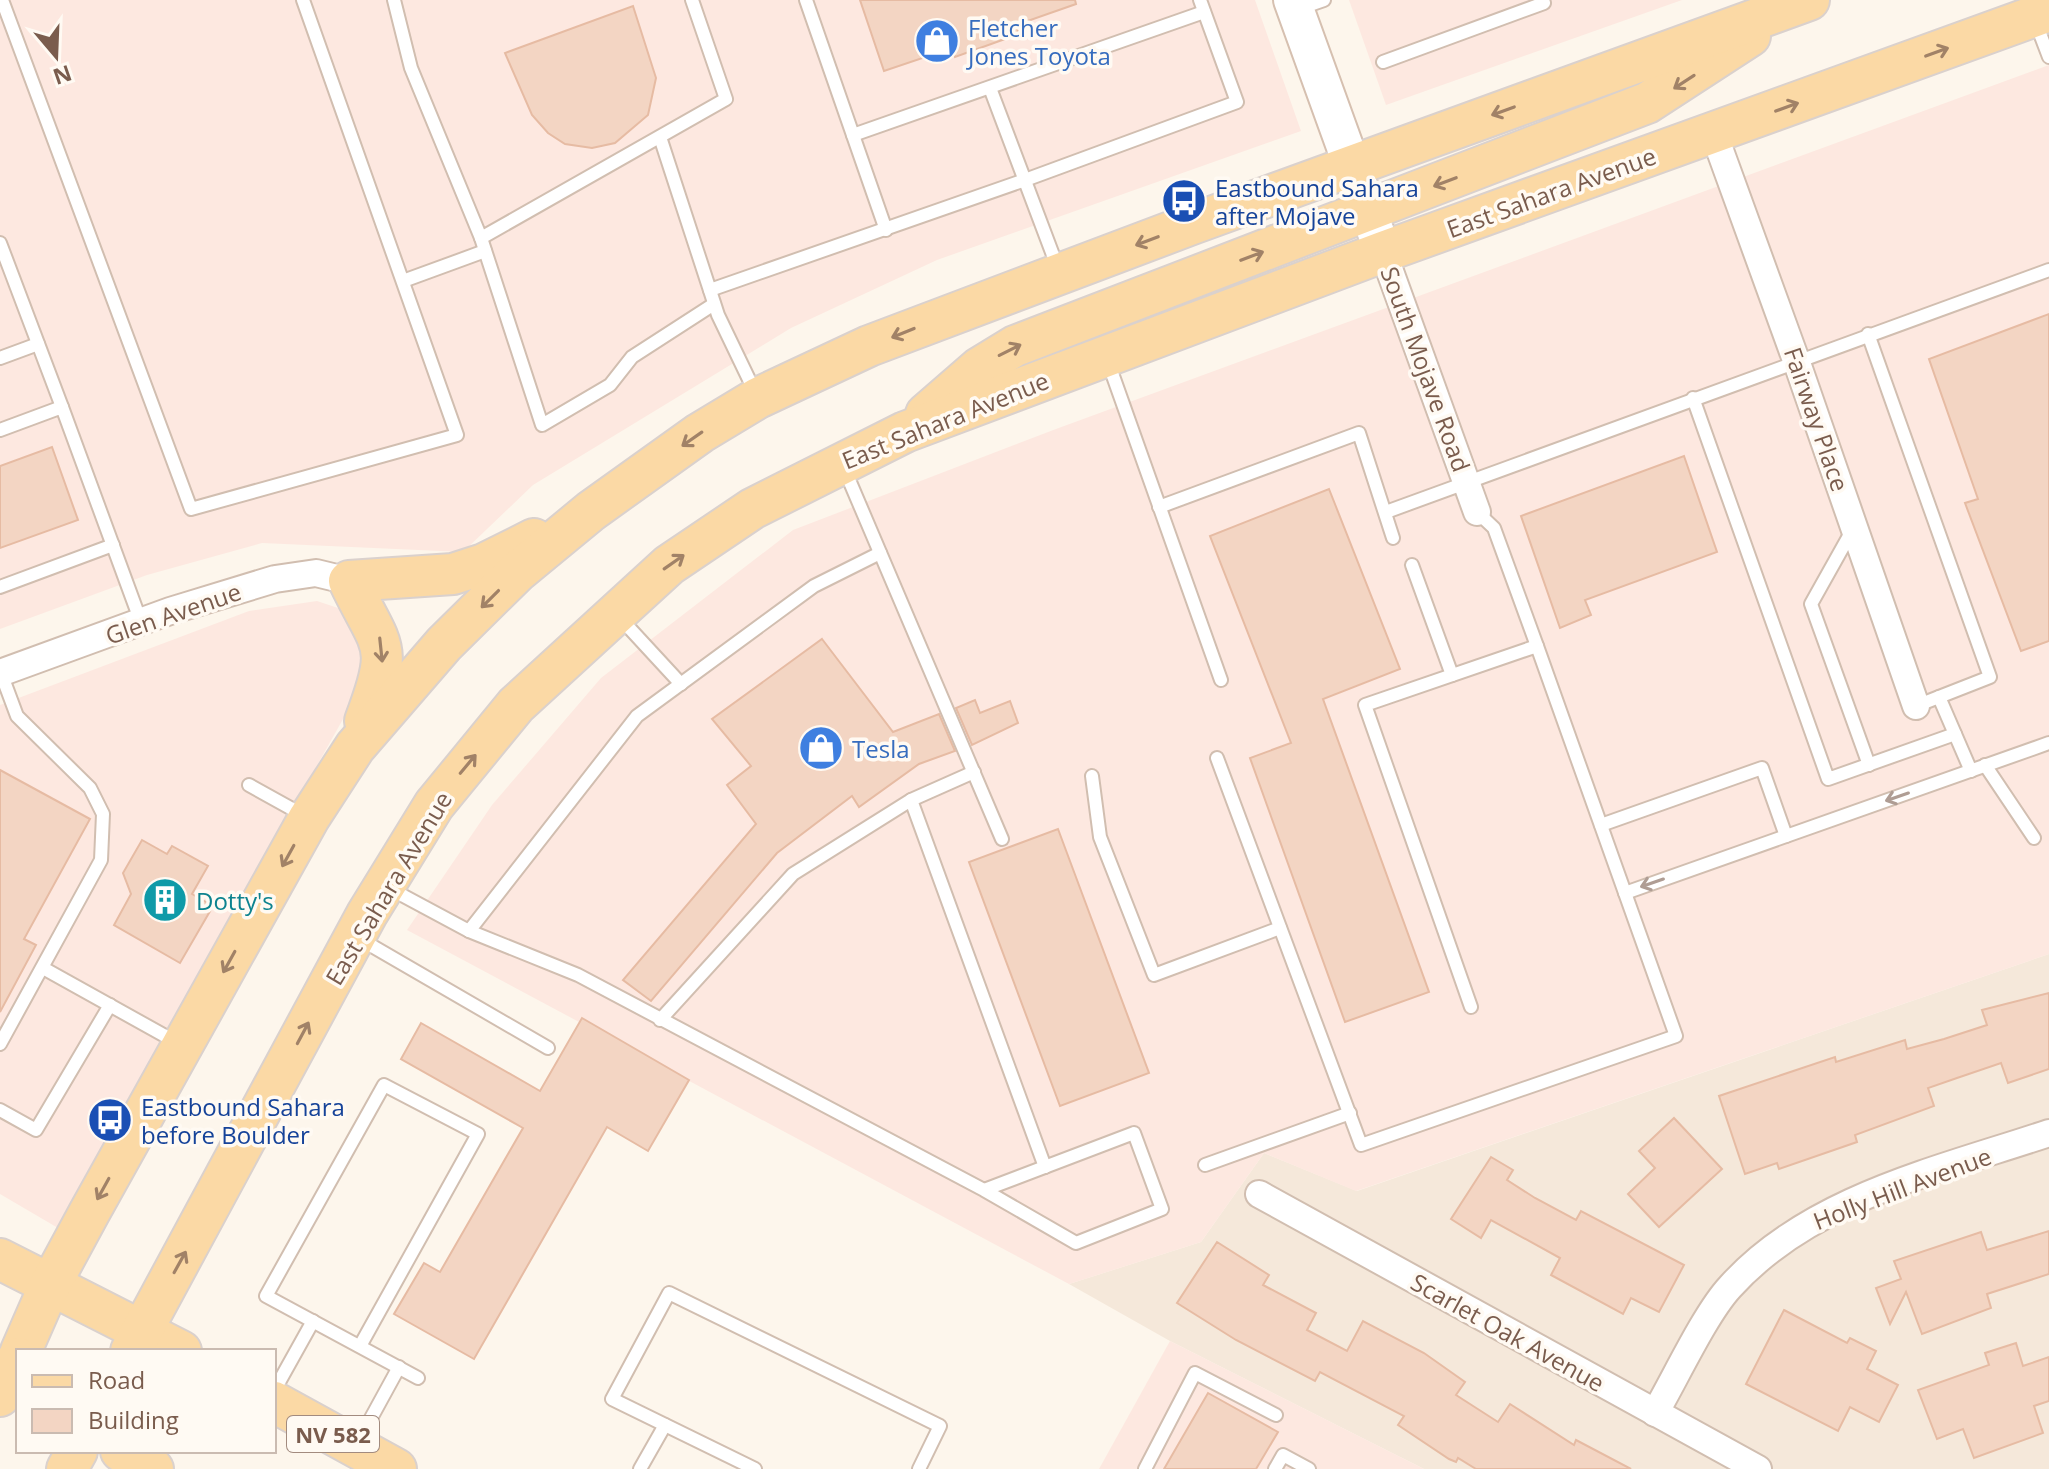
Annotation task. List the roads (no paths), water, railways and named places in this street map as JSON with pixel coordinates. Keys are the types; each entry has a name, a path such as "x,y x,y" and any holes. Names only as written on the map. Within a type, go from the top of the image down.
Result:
{"main road":[{"path":"22,1349 49,1287 309,818 355,747 444,644 517,572 591,511 700,433 758,398 869,346 1351,166 1802,3"},
{"path":"905,432 979,368 1015,346 1647,103 1802,3"},
{"name":"East Sahara Avenue","path":"137,1341 355,936 434,805 516,705 614,612 669,565 752,509 842,461 905,432 1383,252 2041,14"},
{"path":"355,747 374,699 384,656 376,627 349,581 434,577 470,570 591,511"},
{"path":"0,1259 49,1287 100,1310 137,1341 172,1349"},
{"name":"NV 582","path":"276,1403 396,1469"},
{"path":"125,1453 153,1469"}],"street":[{"name":"South Mojave Road","path":"1304,4 1351,166 1477,512"},
{"name":"Fairway Place","path":"1714,134 1855,526 1927,702"},
{"name":"Glen Avenue","path":"0,673 141,622 298,574 331,575 349,581"},
{"name":"Holly Hill Avenue","path":"1655,1413 1727,1290 1763,1254 1817,1218 1914,1179 2049,1133"},
{"name":"Scarlet Oak Avenue","path":"1259,1194 1758,1469"}],"lane":[{"path":"2,0 191,509 457,435 303,0"},
{"path":"394,0 411,68 483,244 542,425 610,385 632,357 714,304"},
{"path":"403,281 483,244 726,99 692,0"},
{"path":"806,0 886,230"},
{"path":"1383,62 1544,3 1543,0"},
{"path":"710,290 886,230 1237,102 1202,6 990,88 853,135"},
{"path":"2041,14 2049,57"},
{"path":"990,88 1060,274"},
{"path":"660,137 714,304 758,398"},
{"path":"0,243 141,622"},
{"path":"1386,512 2049,270"},
{"path":"1868,334 1990,677 1927,702 1955,734 1971,771"},
{"path":"0,358 38,344"},
{"path":"1106,356 1221,680"},
{"path":"1693,398 1828,779 1955,734"},
{"path":"0,430 62,407"},
{"path":"1159,507 1359,433 1393,538"},
{"path":"842,461 1002,839"},
{"path":"1217,758 1361,1145 1676,1036 1494,528 1477,512"},
{"path":"1855,526 1811,604 1869,765"},
{"path":"0,587 113,545"},
{"path":"469,931 637,716 814,586 880,553"},
{"path":"1412,565 1452,675"},
{"path":"614,612 681,684"},
{"path":"1471,1007 1365,705 1537,646"},
{"path":"0,673 17,716 90,788 103,814 101,860 0,1044"},
{"path":"1625,893 2049,743"},
{"path":"1985,765 2034,838"},
{"path":"1601,825 1762,768 1786,836"},
{"path":"660,1020 793,874 911,800 974,772"},
{"path":"1092,776 1100,837 1154,975 1280,928"},
{"path":"249,785 309,818"},
{"path":"911,800 1045,1167"},
{"path":"384,885 469,931 564,968 984,1190 1076,1243 1162,1209 1134,1133 984,1190"},
{"path":"355,936 548,1048"},
{"path":"43,968 183,1046"},
{"path":"0,1110 36,1130 110,1005"},
{"path":"0,1013 13,1020"},
{"path":"360,1346 478,1134 384,1085 266,1296 418,1378"},
{"path":"1205,1165 1350,1113"},
{"path":"755,1469 612,1399 669,1293 940,1426 919,1469"},
{"path":"276,1387 313,1321"},
{"path":"355,1446 399,1367"},
{"path":"1145,1469 1195,1373 1276,1415"},
{"path":"640,1469 665,1425"},
{"path":"1275,1469 1283,1455 1309,1469"}],"place":[{"name":"Fletcher Jones Toyota","path":"937,41"},
{"name":"Eastbound Sahara after Mojave","path":"1184,201"},
{"name":"Tesla","path":"821,748"},
{"name":"Dotty's","path":"165,900"},
{"name":"Eastbound Sahara before Boulder","path":"110,1120"}]}
